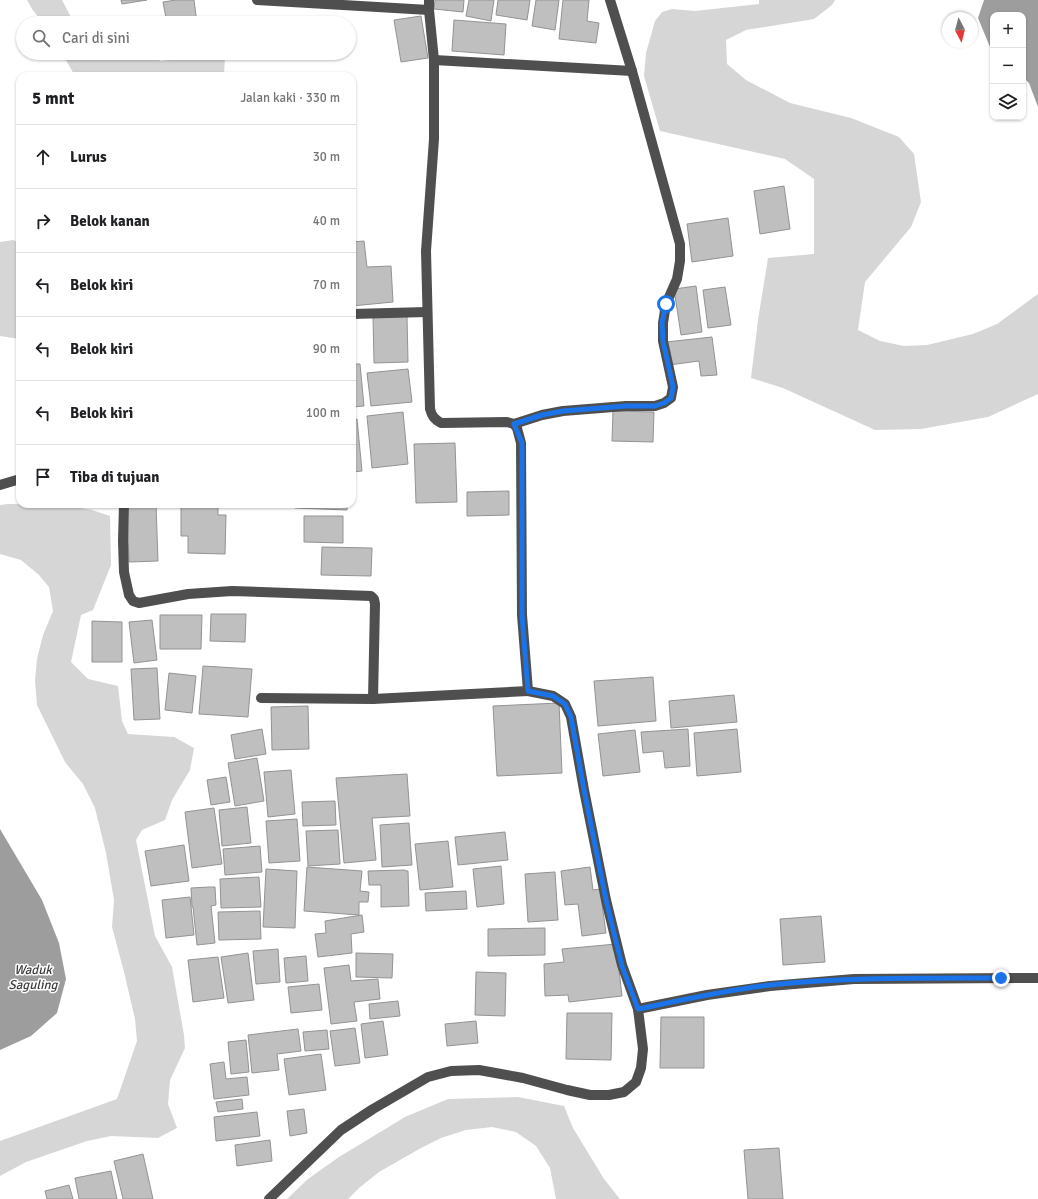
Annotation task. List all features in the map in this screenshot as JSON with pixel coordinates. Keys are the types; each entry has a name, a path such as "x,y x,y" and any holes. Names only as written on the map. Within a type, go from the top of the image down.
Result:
{"street":[{"path":"257,0 429,5 434,60 434,139 426,251 429,404 432,415 441,423 499,422 514,424 542,415 563,411 626,406 655,406 664,403 671,398 673,387 663,341 662,323 666,304 677,279 680,261 680,244 632,71 610,0"},
{"path":"434,60 632,71"},
{"path":"356,314 427,312"},
{"path":"514,424 522,443 522,615 528,691"},
{"path":"0,485 16,480"},
{"path":"124,508 124,572 129,595 133,601 139,603 188,594 232,591 371,596 374,599 375,604 373,699"},
{"path":"261,698 373,699 528,691 553,696 565,704 571,717 606,900 622,966 638,1009 643,1049 641,1068 636,1082 624,1092 609,1095 590,1095 523,1078 479,1070 451,1071 428,1077 379,1105 341,1130 269,1199"},
{"path":"638,1009 707,995 770,986 854,979 1038,978"}],"shaded area":[{"path":"27,0 62,0 70,16 38,16"},
{"path":"759,0 835,0 832,5 814,19 746,30 726,40 727,64 746,80 790,103 851,118 899,137 914,154 921,202 911,227 865,282 858,330 880,341 904,346 927,345 973,334 997,324 1038,294 1038,394 988,417 921,429 875,430 783,388 751,378 758,320 768,258 814,254 814,179 785,159 660,131 644,76 646,53 655,21 662,12 672,9 695,11 759,4"},
{"path":"66,60 225,60 224,72 73,72"},
{"path":"13,240 16,241 16,338 0,336 0,242"},
{"path":"16,504 16,508 81,508 110,516 111,565 93,610 81,615 71,662 88,679 118,686 122,721 128,734 174,737 194,748 190,770 172,800 165,820 142,830 136,840 155,936 172,967 184,1035 185,1048 170,1080 168,1104 177,1128 158,1138 111,1136 87,1141 26,1162 0,1176 0,1141 117,1099 137,1041 135,1019 112,927 114,900 106,853 95,808 83,784 65,762 37,705 35,681 37,659 43,635 53,611 49,587 39,575 21,560 0,554 0,505"},
{"path":"518,1097 564,1106 573,1128 604,1179 620,1199 556,1199 550,1168 536,1146 516,1132 492,1127 466,1130 441,1138 421,1148 379,1172 348,1199 287,1199 308,1179 339,1157 405,1117 448,1099"}],"water":[{"path":"984,0 1038,0 1038,107 1029,83 1026,80 1026,12 990,12 990,47 978,18"},
{"name":"Waduk Saguling","path":"0,829 42,900 59,943 66,979 57,1013 31,1036 0,1050"}],"building":[{"path":"121,0 147,0 122,4"},
{"path":"194,0 196,16 166,16 163,2"},
{"path":"435,0 464,0 463,12 434,9"},
{"path":"469,0 494,0 491,21 466,16"},
{"path":"498,0 530,0 527,20 496,15"},
{"path":"536,0 559,0 555,30 532,26"},
{"path":"563,0 589,0 587,21 599,23 596,43 559,39"},
{"path":"421,16 428,58 401,62 394,20"},
{"path":"454,20 506,24 504,55 452,51"},
{"path":"784,186 790,229 760,234 754,191"},
{"path":"728,218 733,256 692,262 687,224"},
{"path":"364,241 367,267 391,266 393,302 356,306 356,242"},
{"path":"696,286 702,332 681,335 674,289"},
{"path":"725,287 731,325 708,328 703,290"},
{"path":"407,316 408,362 374,363 373,317"},
{"path":"712,337 717,375 701,376 699,361 669,365 666,342"},
{"path":"356,364 360,364 364,406 356,407"},
{"path":"408,369 412,402 371,406 367,373"},
{"path":"613,411 654,412 653,442 612,441"},
{"path":"403,412 408,464 372,468 367,416"},
{"path":"356,419 362,471 356,472"},
{"path":"455,443 457,502 416,503 414,444"},
{"path":"509,491 509,515 467,516 467,492"},
{"path":"127,508 156,508 158,561 129,562"},
{"path":"181,508 218,508 218,515 226,515 225,554 188,553 188,536 181,536"},
{"path":"295,508 347,508 347,510"},
{"path":"304,516 343,516 343,543 304,542"},
{"path":"322,547 372,548 371,576 321,575"},
{"path":"211,614 246,614 245,642 210,641"},
{"path":"160,615 202,615 201,649 160,649"},
{"path":"152,620 157,660 134,663 129,622"},
{"path":"92,621 122,622 122,662 92,662"},
{"path":"203,666 252,669 248,717 199,714"},
{"path":"157,668 160,719 134,720 131,669"},
{"path":"169,673 196,676 192,713 165,710"},
{"path":"653,677 656,721 598,726 594,681"},
{"path":"734,695 737,722 671,728 669,701"},
{"path":"559,703 562,773 497,776 493,706"},
{"path":"308,706 309,749 272,750 271,707"},
{"path":"262,729 266,754 235,759 231,735"},
{"path":"688,729 690,766 665,768 663,751 643,753 641,732"},
{"path":"737,729 741,772 697,776 694,733"},
{"path":"635,730 640,772 603,776 598,734"},
{"path":"257,758 264,801 235,806 228,763"},
{"path":"291,770 295,814 268,817 264,772"},
{"path":"407,774 410,816 372,818 376,860 344,863 336,778"},
{"path":"226,777 230,802 211,805 207,780"},
{"path":"335,801 336,825 303,826 302,802"},
{"path":"247,807 251,843 222,846 219,810"},
{"path":"214,808 222,864 192,868 185,812"},
{"path":"297,819 300,861 269,863 266,821"},
{"path":"409,823 412,865 382,867 380,825"},
{"path":"338,830 340,864 308,866 306,831"},
{"path":"505,832 508,860 458,865 455,837"},
{"path":"448,841 453,887 420,890 415,844"},
{"path":"184,845 189,881 151,886 145,851"},
{"path":"260,846 262,872 225,875 223,849"},
{"path":"501,866 504,904 477,907 473,869"},
{"path":"307,867 362,871 360,891 369,892 368,902 359,902 359,915 304,911"},
{"path":"590,867 593,890 600,889 606,933 582,936 578,904 565,905 561,871"},
{"path":"266,869 297,871 295,928 263,927"},
{"path":"368,871 408,871 409,906 381,907 381,885 369,885"},
{"path":"555,872 558,920 528,922 525,874"},
{"path":"259,877 261,907 221,908 220,879"},
{"path":"215,887 216,905 211,906 215,943 197,945 191,888"},
{"path":"466,891 467,909 426,911 425,893"},
{"path":"190,897 194,935 166,938 162,900"},
{"path":"260,911 261,939 219,940 218,912"},
{"path":"362,915 364,932 351,934 352,953 318,957 315,934 326,933 325,921"},
{"path":"821,916 825,962 783,965 780,919"},
{"path":"545,928 545,955 488,956 488,929"},
{"path":"616,944 622,996 569,1002 568,995 545,996 544,964 564,962 562,949"},
{"path":"278,949 280,982 256,984 253,951"},
{"path":"248,953 254,1000 228,1003 221,957"},
{"path":"356,953 393,954 392,978 356,977"},
{"path":"306,956 308,981 286,983 284,958"},
{"path":"218,957 224,998 193,1002 188,960"},
{"path":"349,965 351,981 378,979 380,999 354,1002 357,1021 331,1024 324,968"},
{"path":"476,972 506,973 505,1016 475,1015"},
{"path":"319,984 322,1010 291,1013 288,987"},
{"path":"398,1001 400,1016 370,1019 369,1004"},
{"path":"567,1013 612,1013 611,1060 566,1059"},
{"path":"661,1017 704,1017 704,1068 660,1068"},
{"path":"383,1021 388,1055 365,1058 361,1024"},
{"path":"476,1021 478,1043 447,1046 445,1024"},
{"path":"355,1028 360,1063 335,1066 330,1031"},
{"path":"298,1029 301,1051 277,1054 279,1070 252,1073 248,1035"},
{"path":"327,1030 329,1049 305,1051 303,1032"},
{"path":"246,1040 249,1072 231,1074 228,1042"},
{"path":"321,1054 326,1090 289,1095 284,1059"},
{"path":"224,1062 226,1079 247,1077 249,1095 214,1099 210,1064"},
{"path":"242,1099 243,1109 218,1112 216,1102"},
{"path":"304,1109 307,1133 290,1136 287,1111"},
{"path":"257,1112 260,1136 216,1141 214,1117"},
{"path":"270,1140 272,1161 237,1166 235,1145"},
{"path":"779,1148 783,1199 748,1199 744,1150"},
{"path":"143,1154 153,1199 123,1199 114,1161"},
{"path":"111,1171 117,1199 79,1199 75,1178"},
{"path":"69,1185 73,1199 47,1199 45,1191"}],"route":[{"path":"666,304 662,323 663,341 673,387 671,398 664,403 655,406 626,406 563,411 542,415 514,424 517,428 522,443 522,615 528,691 553,696 565,704 571,717 575,745 606,900 622,966 638,1009 707,995 770,986 854,979 1001,978"}]}
